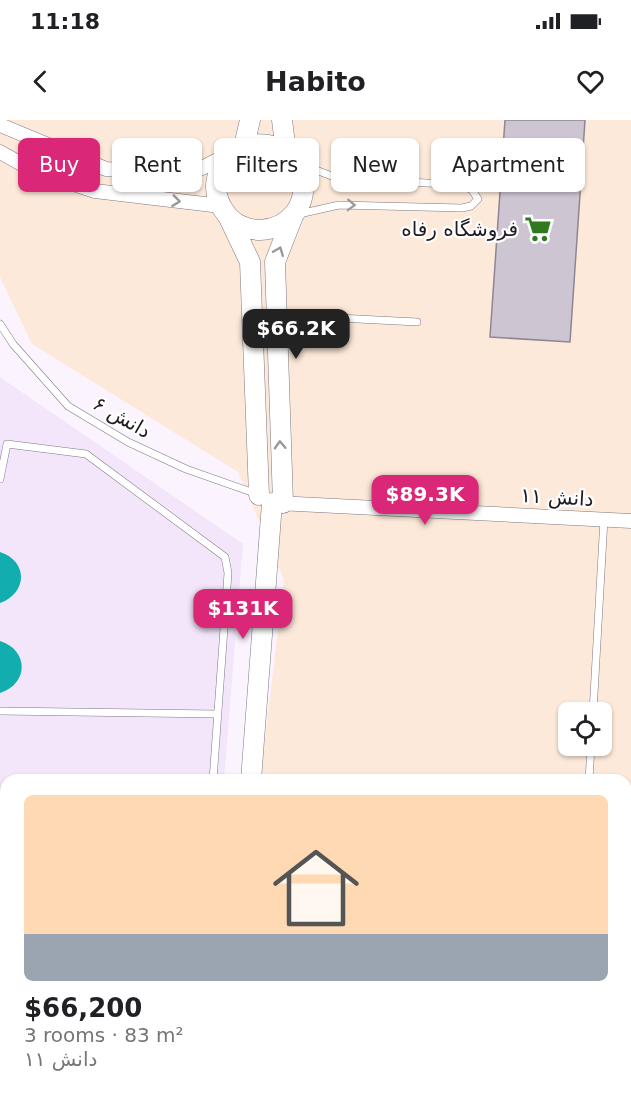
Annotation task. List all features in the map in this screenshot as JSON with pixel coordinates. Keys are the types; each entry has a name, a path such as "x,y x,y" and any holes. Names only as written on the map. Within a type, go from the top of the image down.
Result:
{"street":[{"path":"246,138 250,120"},
{"path":"282,120 286,138"},
{"path":"0,124 106,169 158,173 202,168 214,162"},
{"path":"0,152 34,171 95,191 225,212 241,226 255,230 269,230 283,224 293,215"},
{"path":"216,192 250,262 272,500"},
{"path":"251,774 272,500 275,262 293,215 301,203 303,192"},
{"name":"دانش ۱۱","path":"272,500 631,521"}],"lane":[{"path":"293,215 339,205 462,208 471,206 478,199 472,190 463,185 337,178 319,170"},
{"path":"276,315 417,321"},
{"name":"دانش ۶","path":"0,324 13,344 68,406 128,442 186,469 272,500"},
{"path":"0,479 7,444 86,454 225,557 228,573 213,774"},
{"path":"594,702 604,519"},
{"path":"0,711 217,714"},
{"path":"589,774 590,756"}],"shaded area":[{"path":"0,120 631,120 631,774 261,774 284,580 238,472 32,344 0,277"},
{"path":"0,377 243,544 224,774 0,774"}],"water":[{"path":"0,552 16,562 21,577 16,592 0,603"},
{"path":"0,641 10,645 16,652 22,667 16,682 10,689 0,693"}],"building":[{"name":"فروشگاه رفاه","path":"505,120 585,120 584,138 504,138"},
{"name":"فروشگاه رفاه","path":"500,192 580,192 570,342 490,337"}],"place":[{"name":"فروشگاه رفاه","path":"538,229"}]}
